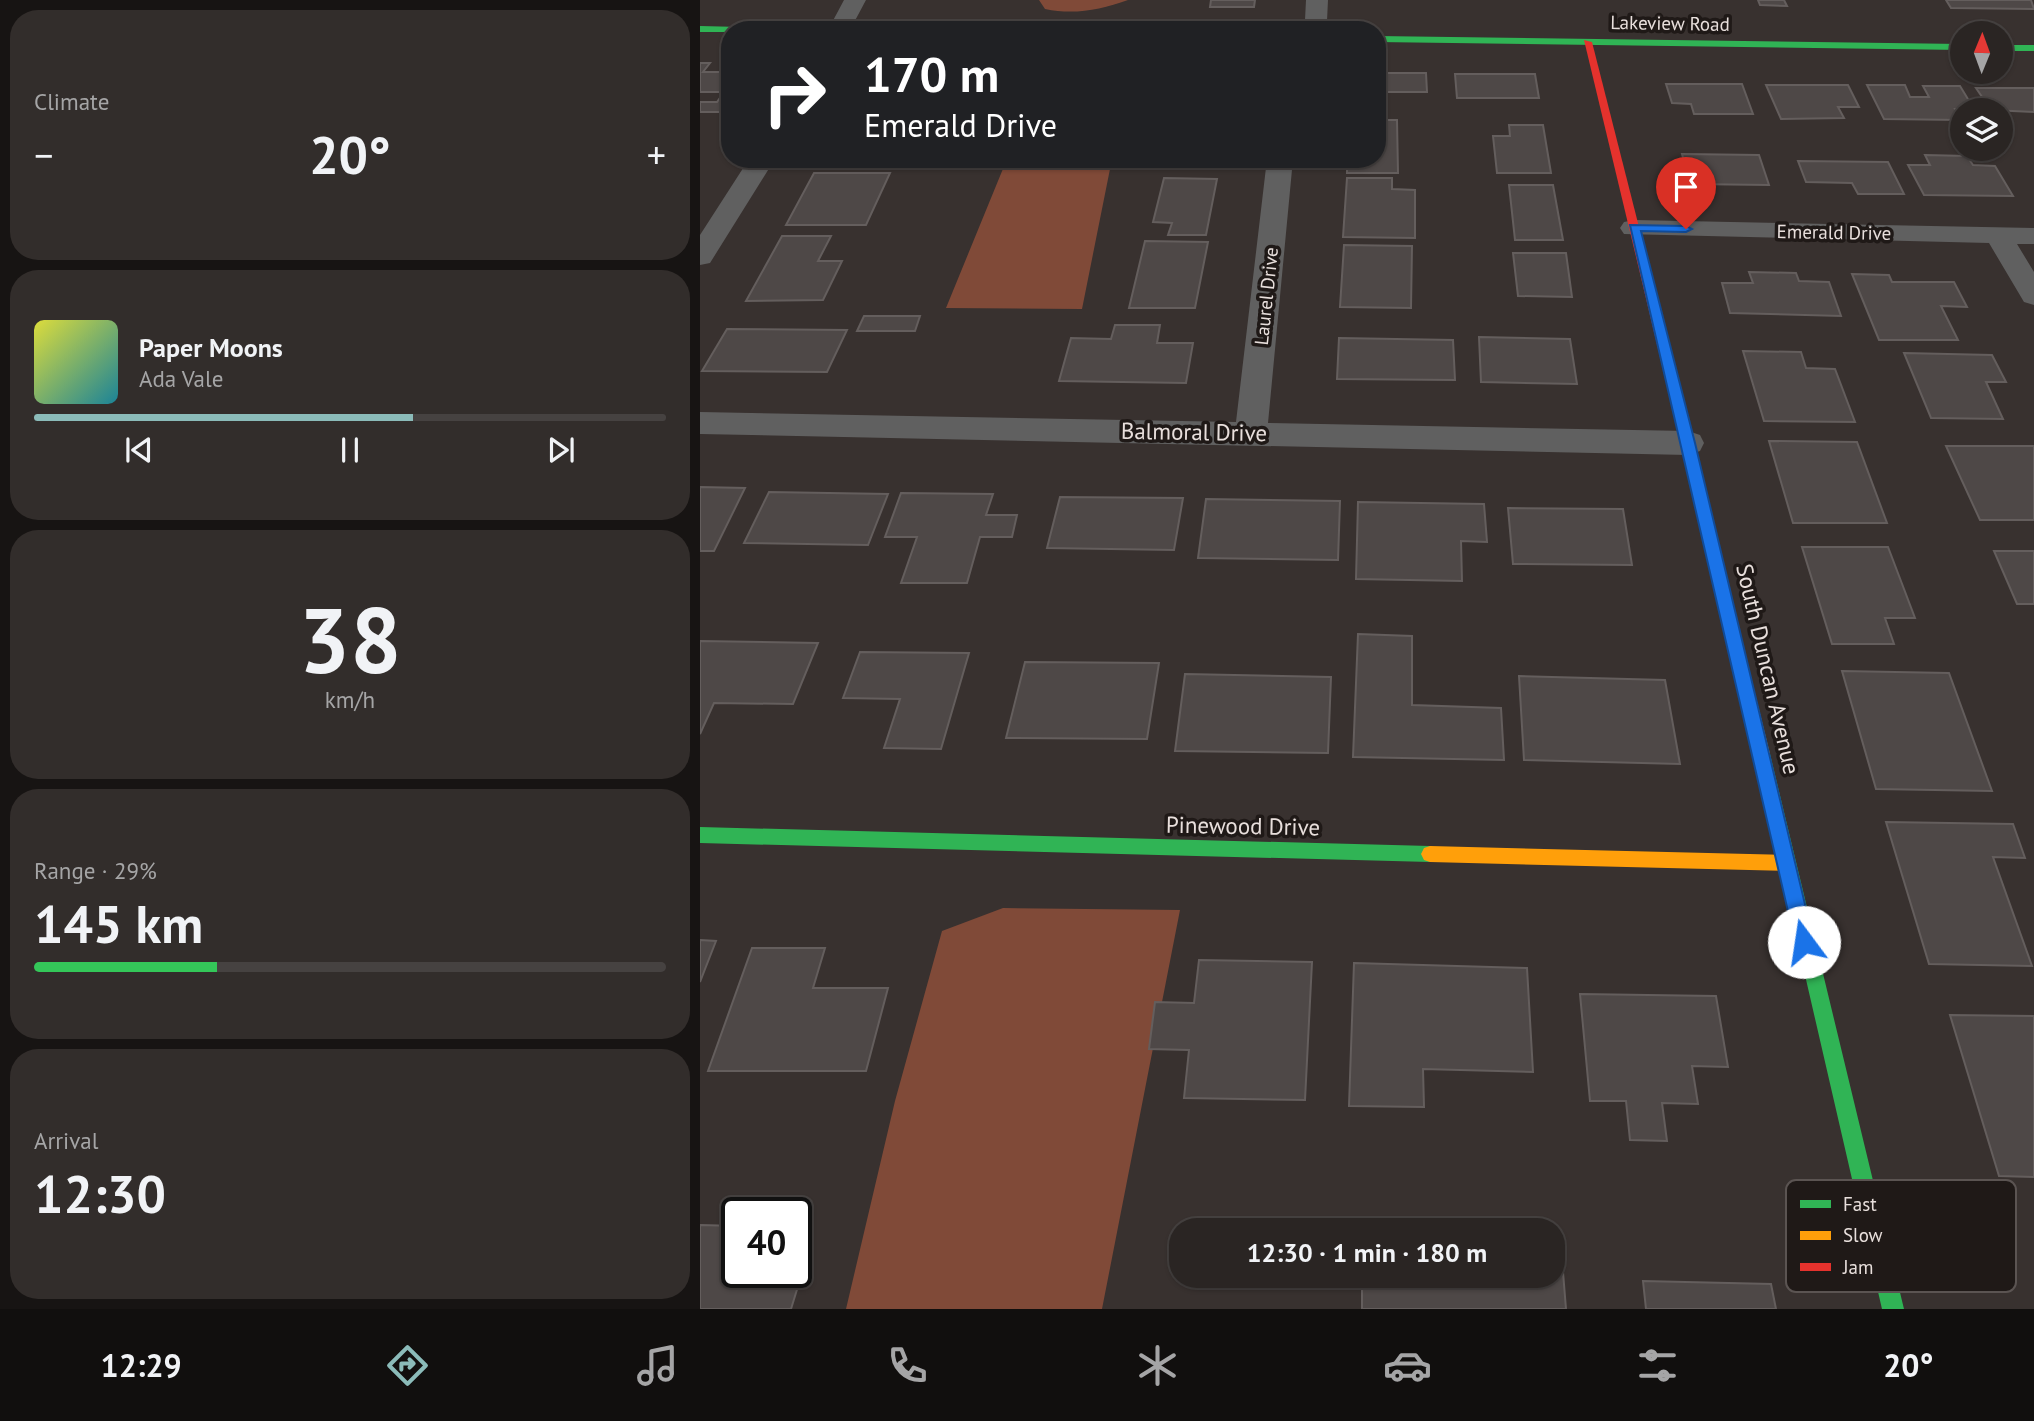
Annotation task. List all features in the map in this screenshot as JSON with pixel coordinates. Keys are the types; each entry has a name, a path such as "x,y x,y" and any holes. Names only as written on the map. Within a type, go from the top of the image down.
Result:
{"street":[{"path":"844,21 855,0"},
{"path":"1316,21 1317,0"},
{"path":"700,29 721,30"},
{"name":"Lakeview Road","path":"1386,39 1950,47"},
{"name":"South Duncan Avenue","path":"1587,43 1688,443 1862,1180"},
{"path":"2013,48 2034,48"},
{"path":"700,257 756,168"},
{"name":"Laurel Drive","path":"1251,433 1279,168"},
{"name":"Emerald Drive","path":"1634,228 2034,236"},
{"path":"1998,235 2034,296"},
{"name":"Balmoral Drive","path":"700,423 1688,443"},
{"name":"Pinewood Drive","path":"700,835 1785,863"}],"shaded area":[{"path":"1039,0 1128,0 1097,9 1066,12 1045,9"},
{"path":"1003,168 1110,168 1082,309 946,308"},
{"path":"1003,908 1180,910 1102,1309 846,1309 895,1101 942,931"}],"building":[{"path":"1211,0 1255,0 1254,7 1210,7"},
{"path":"1758,0 1784,0 1787,6 1760,5"},
{"path":"1946,0 2031,0 2034,9 1951,8"},
{"path":"700,63 710,63 703,72 721,72 721,92 700,92"},
{"path":"1386,73 1426,73 1427,92 1387,92 1387,102"},
{"path":"1455,74 1535,74 1539,98 1457,98"},
{"path":"1666,84 1742,84 1753,114 1694,114 1691,104 1672,103"},
{"path":"1766,85 1848,85 1859,107 1838,107 1844,118 1781,119"},
{"path":"1867,85 1905,85 1910,97 1929,97 1923,86 1960,86 1967,98 1950,98 1950,120 1884,119"},
{"path":"1976,88 2034,88 2034,112 2013,111 2013,98 1983,98"},
{"path":"721,96 721,112 700,112 700,102 717,102"},
{"path":"1386,120 1397,120 1398,173 1347,173 1347,168 1386,168"},
{"path":"1509,125 1543,125 1551,173 1497,173 1493,136 1510,136"},
{"path":"1682,154 1759,155 1769,185 1690,184"},
{"path":"1925,155 1950,156 1950,161 1970,161 1973,165 1995,166 2013,196 1924,195 1908,165 1930,165"},
{"path":"1798,161 1888,162 1904,194 1858,194 1852,183 1806,182"},
{"path":"814,173 890,173 866,225 786,225"},
{"path":"1164,178 1217,179 1206,235 1168,235 1172,223 1153,222"},
{"path":"1347,178 1392,178 1392,189 1415,190 1415,238 1343,237"},
{"path":"1509,185 1553,185 1563,240 1515,240"},
{"path":"782,236 831,236 818,261 842,261 823,300 746,301"},
{"path":"1145,241 1208,242 1195,308 1129,308"},
{"path":"1344,245 1412,246 1411,308 1340,307"},
{"path":"1513,253 1566,253 1572,297 1518,296"},
{"path":"1749,272 1796,273 1799,281 1829,282 1841,316 1730,313 1722,283 1753,283"},
{"path":"1852,274 1889,275 1892,282 1954,282 1967,307 1941,306 1958,340 1879,340"},
{"path":"864,316 920,316 915,331 857,331"},
{"path":"1115,325 1160,325 1157,343 1193,343 1186,383 1059,381 1071,338 1111,339"},
{"path":"727,329 847,330 827,372 702,371"},
{"path":"1479,337 1570,339 1577,384 1481,382"},
{"path":"1339,338 1453,340 1455,380 1337,379"},
{"path":"1743,351 1801,352 1806,368 1835,369 1855,422 1764,421"},
{"path":"1904,353 1992,355 2006,382 1986,382 2003,419 1931,418"},
{"path":"1769,441 1857,442 1887,523 1793,523"},
{"path":"1946,446 2034,446 2034,520 1980,520"},
{"path":"700,487 745,488 714,551 700,551"},
{"path":"769,492 888,494 868,545 744,543"},
{"path":"901,493 993,494 986,515 1017,515 1012,537 980,537 967,583 901,583 917,537 885,537"},
{"path":"1060,497 1183,498 1174,550 1047,548"},
{"path":"1206,499 1340,501 1338,560 1198,558"},
{"path":"1358,502 1484,504 1487,542 1461,541 1462,581 1356,579"},
{"path":"1508,508 1623,509 1632,565 1513,564"},
{"path":"1802,547 1888,547 1915,618 1885,618 1894,644 1832,644"},
{"path":"1994,551 2034,551 2034,604 2017,604"},
{"path":"1358,634 1412,636 1412,705 1501,708 1504,760 1353,757"},
{"path":"700,641 818,643 793,704 714,703 700,734"},
{"path":"860,652 969,653 941,749 884,748 900,699 843,698"},
{"path":"1025,662 1159,663 1147,739 1006,738"},
{"path":"1842,671 1949,673 1992,791 1876,789"},
{"path":"1185,674 1331,677 1328,753 1175,751"},
{"path":"1519,676 1665,680 1680,764 1524,760"},
{"path":"1886,822 2013,824 2025,858 1993,857 2032,966 1929,964"},
{"path":"700,940 716,941 700,982"},
{"path":"752,948 825,948 813,988 888,988 866,1071 708,1071"},
{"path":"1199,960 1312,962 1305,1100 1184,1098 1189,1050 1149,1049 1155,1002 1194,1003"},
{"path":"1354,963 1527,968 1533,1072 1423,1069 1424,1107 1349,1106"},
{"path":"1580,994 1716,996 1728,1067 1692,1066 1698,1104 1662,1103 1667,1141 1630,1140 1626,1101 1590,1101"},
{"path":"1950,1015 2034,1016 2034,1177 1999,1176"},
{"path":"700,1225 721,1226 721,1288 797,1288 791,1309 700,1309"},
{"path":"1643,1281 1771,1284 1776,1309 1646,1309"},
{"path":"1362,1288 1564,1288 1566,1309 1362,1309"}],"traffic: fast":[{"path":"700,29 721,30"},
{"path":"1386,39 1950,47"},
{"path":"2013,48 2034,48"},
{"path":"1762,754 1863,1180"},
{"path":"700,835 1430,854"},
{"path":"1889,1292 1893,1309"}],"traffic: slow":[{"path":"1666,357 1762,754"},
{"path":"1430,854 1785,863"}],"traffic: jam":[{"path":"1587,42 1666,357"}],"route":[{"path":"1686,229 1634,228 1688,443 1804,942"}]}
